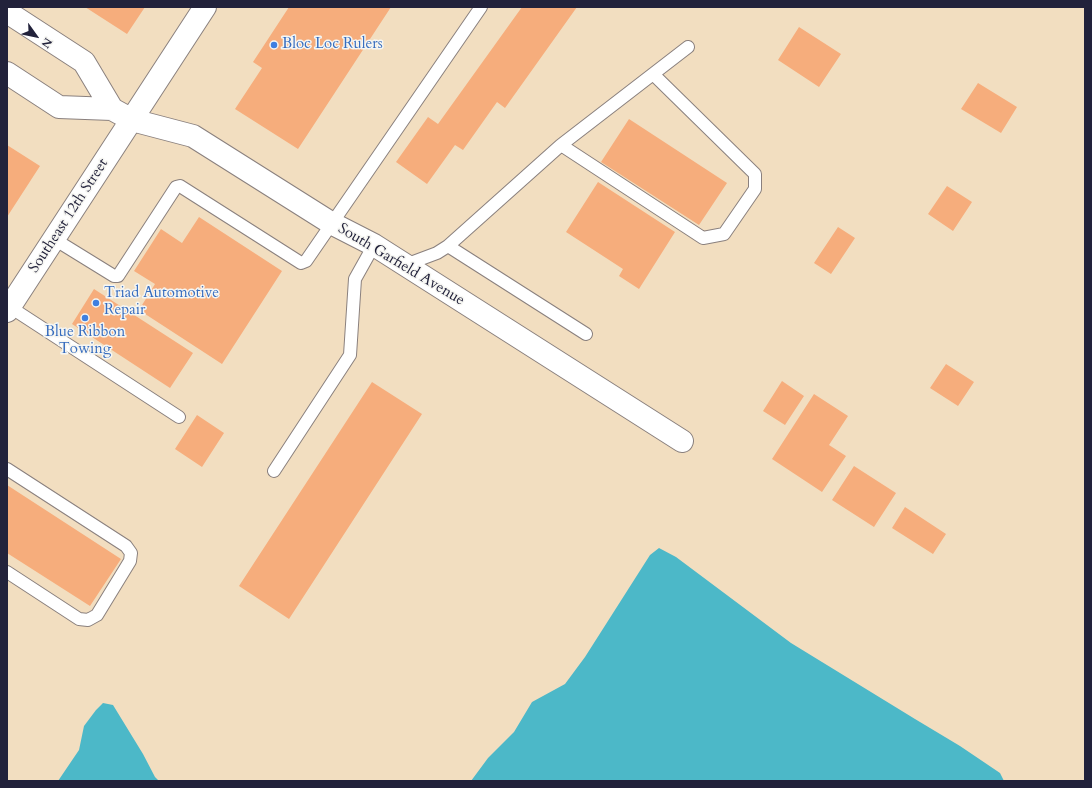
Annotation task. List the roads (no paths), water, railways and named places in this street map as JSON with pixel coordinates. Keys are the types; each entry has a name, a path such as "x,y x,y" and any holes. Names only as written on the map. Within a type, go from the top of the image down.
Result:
{"street":[{"name":"Southeast 12th Street","path":"8,309 205,7"},
{"path":"7,12 84,62 112,109"},
{"name":"South Garfield Avenue","path":"7,73 59,107 112,109 132,120 194,136 332,223 374,245 682,441"}],"lane":[{"path":"54,239 114,276 118,276 176,187 180,186 301,264 306,261 481,7"},
{"path":"405,265 436,253 448,246 561,145 688,47"},
{"path":"561,145 703,238 724,234 754,188 755,174 653,74"},
{"path":"274,471 350,355 355,279 374,245"},
{"path":"448,246 586,334"},
{"path":"8,309 179,417"},
{"path":"7,469 126,546 131,553 130,561 97,615 88,620 79,619 7,572"}],"water":[{"path":"659,548 676,557 791,643 960,746 1000,773 1004,781 471,781 488,758 514,732 532,702 565,684 585,657 650,555"},
{"path":"103,703 113,705 143,754 155,777 159,781 58,781 79,750 84,726"}],"place":[{"name":"Bloc Loc Rulers","path":"274,45"},
{"name":"Triad Automotive Repair","path":"96,303"},
{"name":"Blue Ribbon Towing","path":"85,318"}]}
